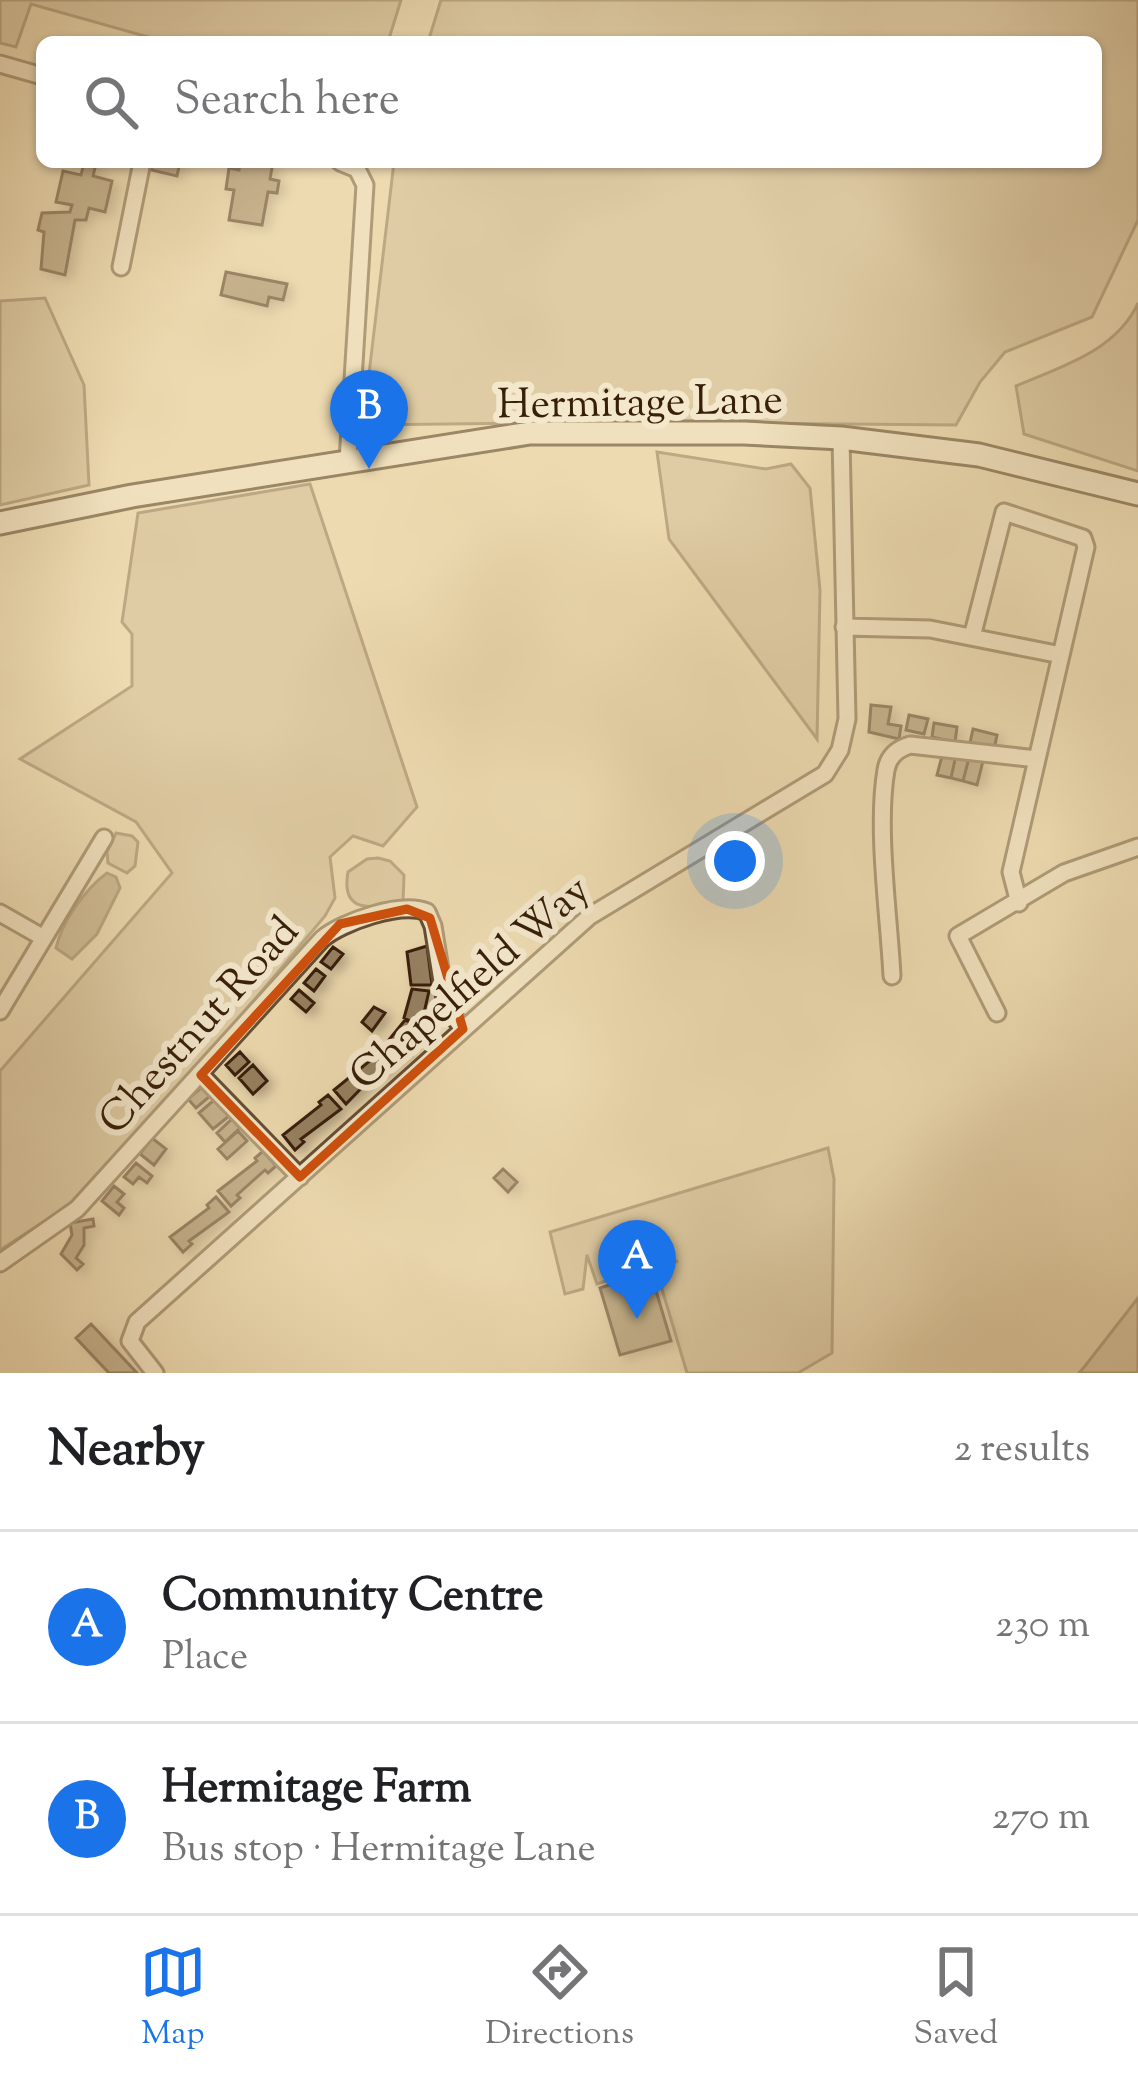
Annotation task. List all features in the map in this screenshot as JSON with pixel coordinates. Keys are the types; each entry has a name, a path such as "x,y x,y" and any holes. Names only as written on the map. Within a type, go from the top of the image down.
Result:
{"main road":[{"name":"Hermitage Lane","path":"0,523 112,500 530,434 744,433 841,438 980,455 1138,494"}],"street":[{"path":"0,64 36,74"},
{"path":"122,267 141,168"},
{"path":"348,461 365,185 355,168"},
{"name":"Chapelfield Way","path":"155,1373 130,1341 137,1322 463,1029 605,905 825,773 840,750 847,719 841,438"},
{"path":"972,637 1004,512 1083,538 1086,547 1011,872 1018,903"},
{"path":"844,627 930,628 1061,655"},
{"path":"892,976 884,832 886,767 894,753 910,745 1037,759"},
{"path":"0,1011 104,838"},
{"path":"997,1013 958,936 1064,873 1138,848"},
{"name":"Chestnut Road","path":"0,1263 77,1209 322,939 340,925 419,908 430,918 446,1006 463,1029"},
{"path":"0,913 42,937"},
{"path":"201,1075 300,1178"}],"highlighted area":[{"path":"407,909 430,918 463,1029 300,1177 201,1075 340,924"}],"shaded area":[{"path":"0,0 401,0 390,36 145,36 31,4 16,47 0,43"},
{"path":"441,0 1138,0 1138,220 1092,317 1005,352 980,382 956,425 363,425 393,168 1102,168 1102,36 430,36"},
{"path":"45,298 84,385 89,485 0,505 0,301"},
{"path":"1138,303 1138,471 1024,434 1016,386 1102,345"},
{"path":"657,452 766,469 791,464 810,488 820,590 817,739 669,539"},
{"path":"310,484 417,807 383,846 353,836 330,857 335,898 325,916 155,1115 71,1204 0,1250 0,1071 172,873 136,822 20,759 132,686 132,634 122,622 138,513"},
{"path":"116,833 138,842 135,866 127,873 108,863 107,852"},
{"path":"367,859 390,861 404,875 403,903 362,906 349,896 348,872"},
{"path":"107,873 116,877 120,888 97,934 72,959 56,948 63,928"},
{"path":"828,1148 834,1179 832,1353 798,1373 687,1373 656,1269 678,1261 659,1266 648,1232 642,1235 651,1265 597,1284 587,1255 583,1289 565,1294 550,1232"},
{"path":"1138,1298 1138,1373 1079,1373 1085,1366"}],"building":[{"path":"83,168 95,168 93,176 112,181 105,212 89,208 86,220 75,220 65,275 41,269 44,232 38,230 42,213 70,212 72,205 56,202 63,171 81,175"},
{"path":"152,168 179,168 177,176"},
{"path":"229,168 272,168 270,179 279,181 277,193 268,192 262,225 229,220 234,190 226,189"},
{"path":"226,272 287,284 283,300 269,297 267,306 221,295"},
{"path":"871,705 891,707 888,724 901,726 899,739 869,732"},
{"path":"909,715 928,719 924,734 906,730"},
{"path":"934,723 957,727 955,742 932,737"},
{"path":"973,729 997,735 994,749 970,743"},
{"path":"943,752 956,755 951,778 937,775"},
{"path":"956,755 969,758 963,781 951,778"},
{"path":"969,758 983,761 977,785 963,781"},
{"path":"427,946 432,985 411,985 407,952"},
{"path":"333,947 343,954 331,969 321,962"},
{"path":"316,969 325,976 314,991 304,983"},
{"path":"412,989 429,991 421,1026 404,1018"},
{"path":"299,990 314,1003 306,1012 291,999"},
{"path":"374,1007 385,1013 372,1031 362,1022"},
{"path":"405,1020 422,1028 398,1060 384,1046"},
{"path":"378,1049 391,1064 346,1104 334,1090"},
{"path":"240,1052 249,1062 235,1075 226,1065"},
{"path":"253,1065 267,1081 253,1094 239,1078"},
{"path":"202,1087 210,1096 196,1108 188,1099"},
{"path":"328,1095 341,1109 301,1139 304,1142 295,1150 283,1135"},
{"path":"214,1100 229,1116 213,1129 199,1113"},
{"path":"232,1119 240,1128 225,1142 217,1133"},
{"path":"238,1131 247,1141 227,1159 218,1149"},
{"path":"152,1138 166,1149 154,1165 140,1154"},
{"path":"263,1151 276,1166 268,1173 265,1170 231,1206 218,1191"},
{"path":"136,1163 152,1176 147,1183 139,1177 133,1184 124,1177"},
{"path":"503,1169 517,1182 508,1192 494,1178"},
{"path":"114,1186 124,1194 117,1202 124,1208 119,1215 102,1201"},
{"path":"216,1197 229,1212 189,1241 192,1244 183,1252 170,1237 209,1208"},
{"path":"93,1219 94,1226 84,1228 84,1245 76,1258 83,1264 77,1270 61,1254 72,1235 70,1223"},
{"path":"621,1281 625,1292 654,1284 671,1341 620,1355 600,1288"},
{"path":"91,1324 137,1373 109,1373 76,1338"}],"place":[{"name":"Hermitage Farm","path":"369,469"},
{"name":"Community Centre","path":"637,1319"}]}
